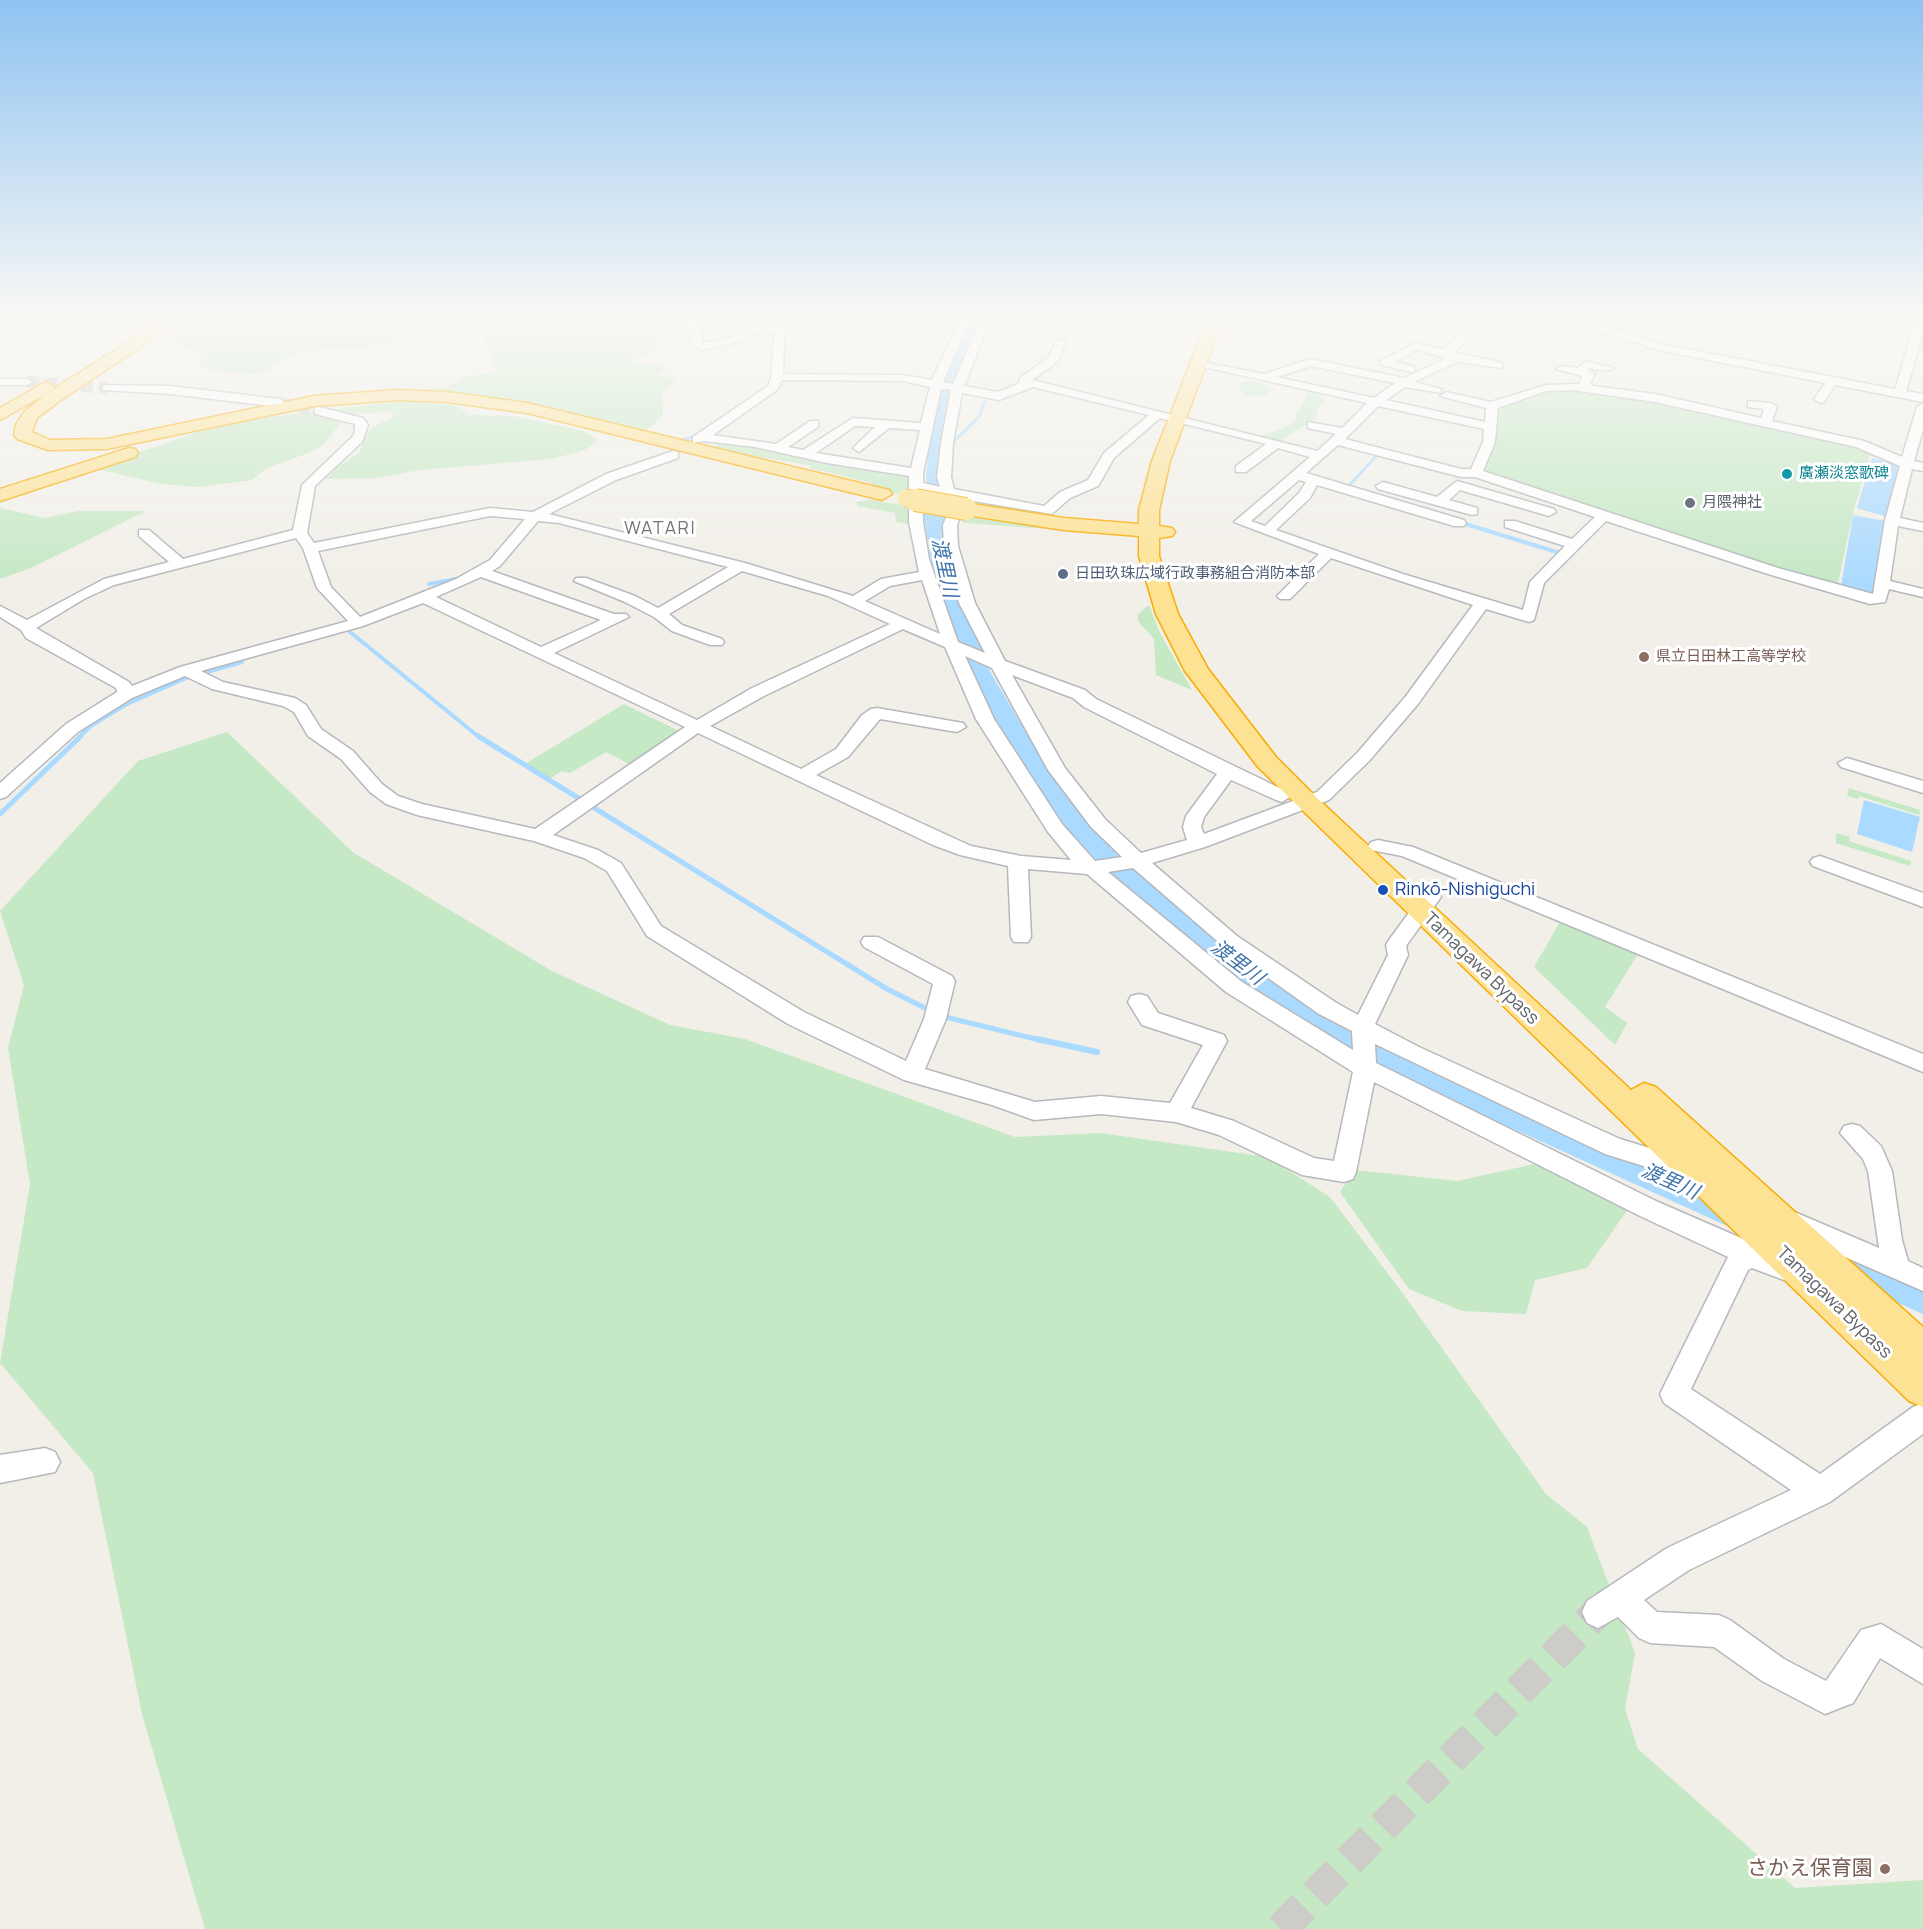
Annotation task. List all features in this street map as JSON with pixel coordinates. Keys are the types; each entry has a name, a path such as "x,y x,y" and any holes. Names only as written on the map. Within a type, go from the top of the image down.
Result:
{"highway":[{"path":"0,415 16,406"},
{"path":"43,406 31,415 25,424 23,435 48,445 79,446 107,444 289,406"},
{"path":"0,493 52,479 187,434 252,417 312,406"},
{"path":"490,406 772,474 882,494 913,486 959,499 1092,526 1122,534 1140,545 1153,532 1130,522 1092,526"},
{"path":"516,406 882,494"},
{"name":"Tamagawa Bypass","path":"1182,406 1175,418 1170,483 1165,513 1153,532 1202,646 1239,702 1316,800 1697,1160 1770,1213 1923,1352"},
{"path":"0,493 189,427"},
{"path":"0,501 52,479"},
{"name":"Tamagawa Bypass","path":"1316,800 1378,846 1426,904"},
{"name":"Tamagawa Bypass","path":"1697,1160 1713,1190 1923,1388"}],"street":[{"path":"749,406 697,440 778,448 913,486"},
{"path":"931,406 913,486 916,522 928,575 951,644 985,719 1013,767 1055,828 1089,868 1234,987 1365,1068 1749,1255 1808,1278"},
{"path":"954,406 944,477 959,499 1047,511 1065,495 1093,483 1109,456 1175,418"},
{"path":"1122,406 1229,430 1319,455"},
{"path":"1373,406 1341,437 1241,522 1398,577 1529,617 1538,582 1604,515"},
{"path":"1390,406 1491,427"},
{"path":"1476,473 1489,442 1495,406"},
{"path":"1690,406 1860,444 1907,464 1923,467"},
{"path":"1765,406 1771,407 1765,423"},
{"path":"1440,502 1459,479 1476,473 1773,571 1870,599 1880,599 1892,520 1907,464 1920,430 1923,407"},
{"path":"319,411 359,421 362,425 362,432 358,439 309,485 300,533 310,548 324,588 358,622"},
{"path":"1229,430 1249,419"},
{"path":"805,454 853,422 925,427"},
{"path":"778,448 814,424"},
{"path":"1312,424 1341,437 1592,525"},
{"path":"859,447 885,425"},
{"path":"1241,470 1276,443"},
{"path":"0,793 72,728 126,694 358,622 481,572 495,563 514,543 529,517 611,477 662,461 673,455"},
{"path":"1297,475 1458,522"},
{"path":"1268,531 1305,495 1313,480"},
{"path":"1383,486 1472,511"},
{"path":"959,499 951,522 951,546 967,603 994,663 1057,770 1098,823 1201,919 1271,972 1327,1008 1411,1053 1613,1147 1666,1163 1697,1160"},
{"path":"310,548 490,512 559,519 740,566 854,602 994,663 1079,694 1090,703 1228,772 1282,796"},
{"path":"1892,520 1923,527"},
{"path":"1510,524 1575,544"},
{"path":"144,533 180,564"},
{"path":"27,627 79,596 109,582 300,533"},
{"path":"1285,596 1328,553"},
{"path":"659,614 740,566"},
{"path":"481,572 615,620"},
{"path":"854,602 886,582 928,575"},
{"path":"581,581 630,599 641,607 659,614 677,628 716,642"},
{"path":"1882,584 1923,593"},
{"path":"423,597 940,841 967,851 1018,862 1089,868 1137,861 1198,843 1316,800 1364,756 1412,700 1483,602"},
{"path":"543,652 641,607"},
{"path":"0,611 27,627 32,635 123,685 126,694"},
{"path":"538,836 696,727 758,692 904,623"},
{"path":"192,673 218,686 289,702 300,709 314,732 347,755 376,788 392,800 417,809 538,836 591,854 614,867 654,932 796,1018 912,1074 1034,1111 1101,1105 1176,1113 1226,1128 1311,1168 1344,1172 1365,1068 1363,1026 1398,955 1396,945 1426,904"},
{"path":"801,776 842,753 868,719 877,713 957,727"},
{"path":"1847,763 1923,787"},
{"path":"1198,843 1192,827 1195,816 1228,772"},
{"path":"1378,846 1406,851 1923,1063"},
{"path":"1018,862 1021,937"},
{"path":"1820,862 1923,900"},
{"path":"871,942 944,981 936,1014 912,1074"},
{"path":"1139,1002 1150,1019 1216,1041 1176,1113"},
{"path":"1852,1133 1872,1153 1880,1171 1889,1240 1898,1269"},
{"path":"1770,1213 1923,1280"},
{"path":"1749,1255 1739,1262 1674,1394 1820,1492"},
{"path":"1923,1417 1820,1492 1678,1560 1609,1605 1650,1627 1719,1630 1773,1670 1825,1698 1841,1691 1872,1641 1881,1640 1923,1668"},
{"path":"0,1469 45,1462"}],"green space":[{"path":"361,406 458,406 469,415 514,416 584,431 598,440 585,450 551,459 420,470 377,478 327,479 335,469 360,452 365,436 373,427 395,416 390,412 354,414 341,422 325,443 311,452 267,468 252,480 200,487 161,484 93,468 198,432 254,419"},
{"path":"539,406 663,406 663,416 647,430"},
{"path":"1301,406 1320,406 1315,411 1319,413 1312,421 1279,441 1261,436 1290,425 1298,418 1294,416"},
{"path":"1677,406 1859,445 1898,462 1870,455 1853,513 1838,583 1743,558 1481,471 1493,443 1501,407"},
{"path":"718,444 751,446 814,461 814,464 815,462 911,476 910,496 892,493 868,482 809,468 812,466 714,449"},
{"path":"871,500 909,506 908,524 896,522 895,513 858,506 856,502"},
{"path":"0,508 44,518 78,511 146,511 33,567 0,579"},
{"path":"960,516 1101,533 964,523"},
{"path":"1149,605 1160,633 1192,690 1156,675 1154,639 1138,621 1138,614"},
{"path":"624,704 683,733 633,766 606,752 570,773 562,771 549,779 525,764"},
{"path":"227,732 354,853 552,971 670,1025 745,1039 1015,1137 1101,1133 1267,1157 1330,1197 1404,1295 1546,1494 1587,1527 1635,1653 1625,1709 1638,1749 1795,1888 1923,1880 1923,1929 205,1929 142,1714 93,1473 0,1363 30,1184 8,1048 24,985 0,911 138,761"},
{"path":"1849,788 1920,810 1919,815 1859,796 1858,799 1847,796"},
{"path":"1836,833 1850,837 1849,841 1911,861 1910,866 1836,843"},
{"path":"1563,917 1641,949 1605,1007 1627,1023 1615,1045 1534,967"},
{"path":"1539,1163 1628,1209 1587,1268 1535,1280 1526,1314 1462,1311 1409,1289 1340,1192 1355,1170 1457,1181"}],"water":[{"path":"1872,458 1900,464 1887,517 1857,508"},
{"path":"1853,515 1886,521 1874,594 1841,586"},
{"path":"1864,800 1920,817 1912,852 1857,834"},
{"path":"1853,1260 1923,1290 1923,1312 1894,1298"}],"waterway":[{"name":"渡里川","path":"945,406 938,446 933,513 948,596 980,675 1028,759 1083,830 1137,884 1250,975 1348,1037 1387,1057 1738,1214"},
{"path":"954,441 979,417 983,406"},
{"path":"682,441 699,434"},
{"path":"1346,489 1377,455"},
{"path":"577,489 595,480"},
{"path":"555,501 563,497"},
{"path":"518,528 533,512 558,500"},
{"path":"1459,522 1560,553"},
{"path":"429,584 462,578"},
{"path":"350,632 479,737"},
{"path":"79,737 92,725 125,705 186,678 242,662"},
{"path":"0,814 81,736"},
{"path":"478,736 887,989 933,1012"},
{"path":"941,1016 1044,1041"},
{"path":"1037,1039 1097,1052"},
{"name":"渡里川","path":"1817,1249 1923,1296"}],"tunnel":[{"path":"295,406 319,411"},
{"path":"1281,1929 1598,1612"}],"place":[{"name":"廣瀬淡窓歌碑","path":"1787,474"},
{"name":"月隈神社","path":"1690,503"},
{"name":"日田玖珠広域行政事務組合消防本部","path":"1063,574"},
{"name":"県立日田林工高等学校","path":"1644,657"},
{"name":"Rinkō-Nishiguchi","path":"1383,890"},
{"name":"さかえ保育園","path":"1885,1869"}],"district":[{"name":"WATARI","path":"660,529"}]}
